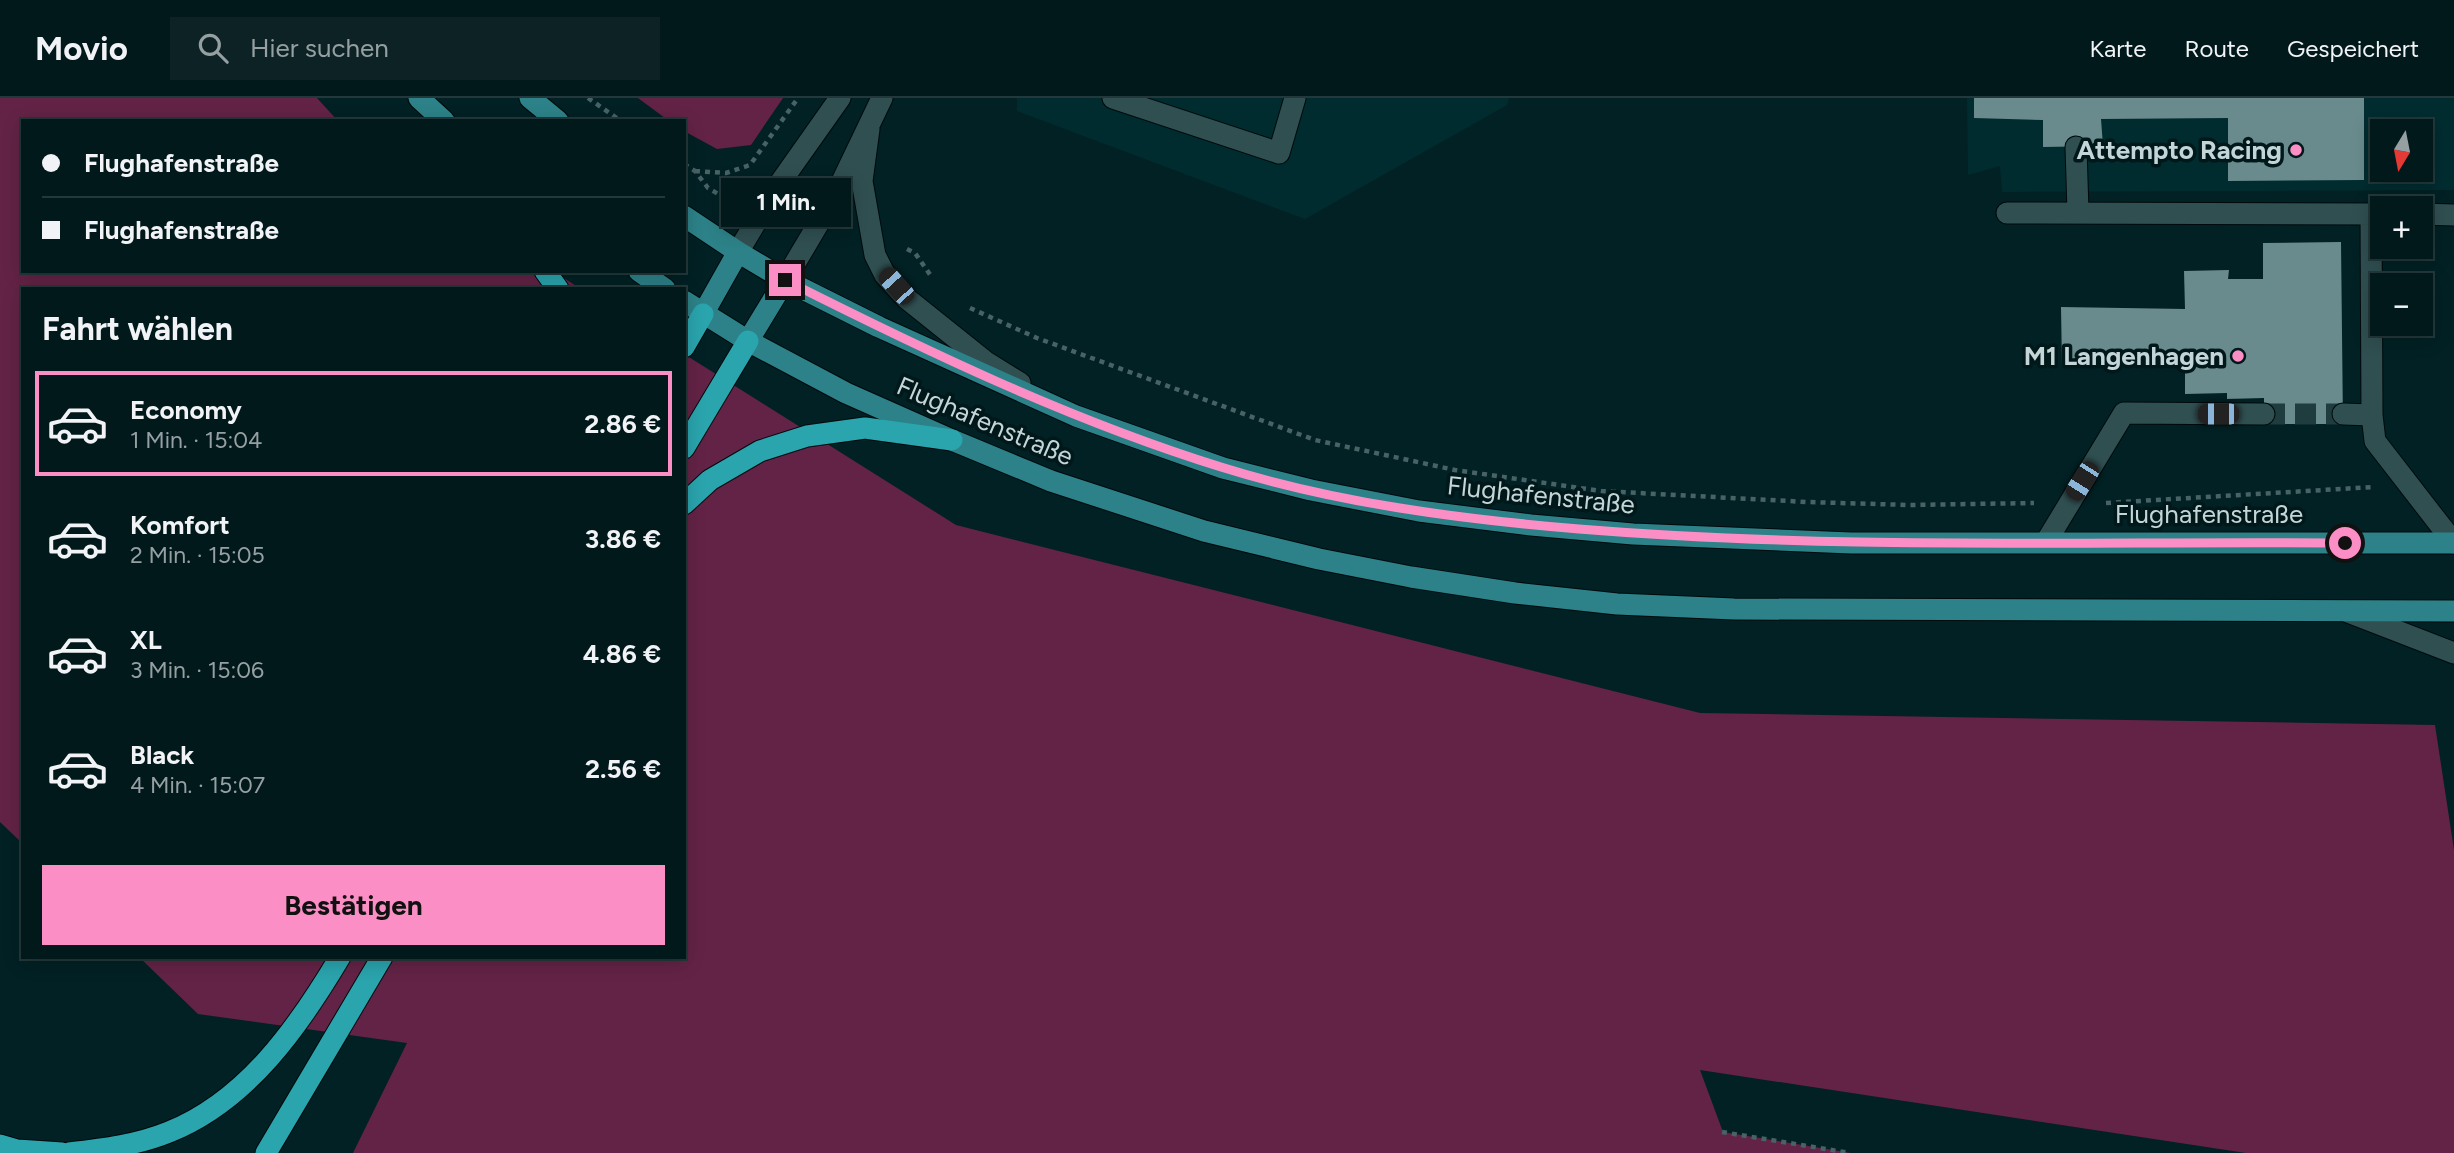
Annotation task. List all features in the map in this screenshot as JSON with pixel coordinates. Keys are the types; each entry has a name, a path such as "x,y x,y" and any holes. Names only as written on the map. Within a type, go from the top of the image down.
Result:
{"highway":[{"path":"686,344 703,314"},
{"path":"686,445 748,341"},
{"path":"686,502 710,480 760,450 807,436 865,428 953,440"},
{"path":"69,1153 120,1147 171,1132 219,1104 271,1058 316,997 339,959"},
{"path":"266,1153 381,959"},
{"path":"0,1145 17,1150 62,1153"}],"main road":[{"path":"419,98 442,119"},
{"path":"530,98 556,119"},
{"name":"Flughafenstraße","path":"686,217 785,280 879,327 1076,416 1223,468 1311,490 1419,511 1556,527 1851,543 2454,543"},
{"path":"703,314 738,252"},
{"path":"642,273 662,287"},
{"path":"748,341 785,280"},
{"name":"Flughafenstraße","path":"686,303 748,341 846,393 1051,481 1204,531 1371,569 1515,593 1617,604 1734,609 2454,611"}],"street":[{"path":"738,252 775,190 841,98"},
{"path":"785,280 836,194 882,98"},
{"path":"1113,98 1279,153 1295,98"},
{"path":"869,129 862,181 875,255 886,275 906,298 986,362 1076,416"},
{"path":"2076,147 2078,212"},
{"path":"2007,213 2370,214"},
{"path":"2433,214 2454,215"},
{"path":"2375,259 2372,415 2375,441 2454,543"},
{"path":"2046,542 2124,413 2264,414"},
{"path":"2343,414 2372,415"},
{"path":"2343,610 2454,653"}],"path":[{"path":"588,98 618,119"},
{"path":"686,165 695,171 726,173 750,165 798,98"},
{"path":"875,255 904,247 915,253 934,280"},
{"path":"968,307 1037,338 1315,440 1455,470 1601,491 1909,505 2107,503 2342,487 2412,486"},
{"path":"1722,1132 1850,1153"}],"shaded area":[{"path":"0,98 317,98 336,119 21,119 21,273 556,273 578,287 21,287 21,842 0,822"},
{"path":"638,98 783,98 751,145 717,149 686,132 686,119 666,119"},
{"path":"1017,98 1509,98 1507,105 1305,219 1017,111"},
{"path":"1967,98 2454,98 2454,190 2002,192 2000,166 1968,175"},
{"path":"686,355 956,525 1700,713 2435,725 2454,850 2454,1153 2246,1153 1700,1070 1723,1132 1851,1153 353,1153 407,1043 198,1014 141,959 686,959"}],"building":[{"name":"Attempto Racing","path":"1974,98 2364,98 2364,180 2228,181 2228,118 2101,119 2103,146 2043,147 2043,120 1974,118"},
{"path":"2341,242 2343,424 2264,424 2264,398 2227,399 2227,393 2185,394 2185,367 2062,367 2061,307 2185,309 2184,271 2229,270 2228,279 2263,279 2263,243"}],"tunnel":[{"path":"2264,414 2343,414"}],"place":[{"name":"Attempto Racing","path":"2296,150"},
{"name":"M1 Langenhagen","path":"2238,356"}],"route":[{"path":"785,280 879,327 1076,416 1223,468 1311,490 1419,511 1633,534 1851,543 2345,543"}]}
